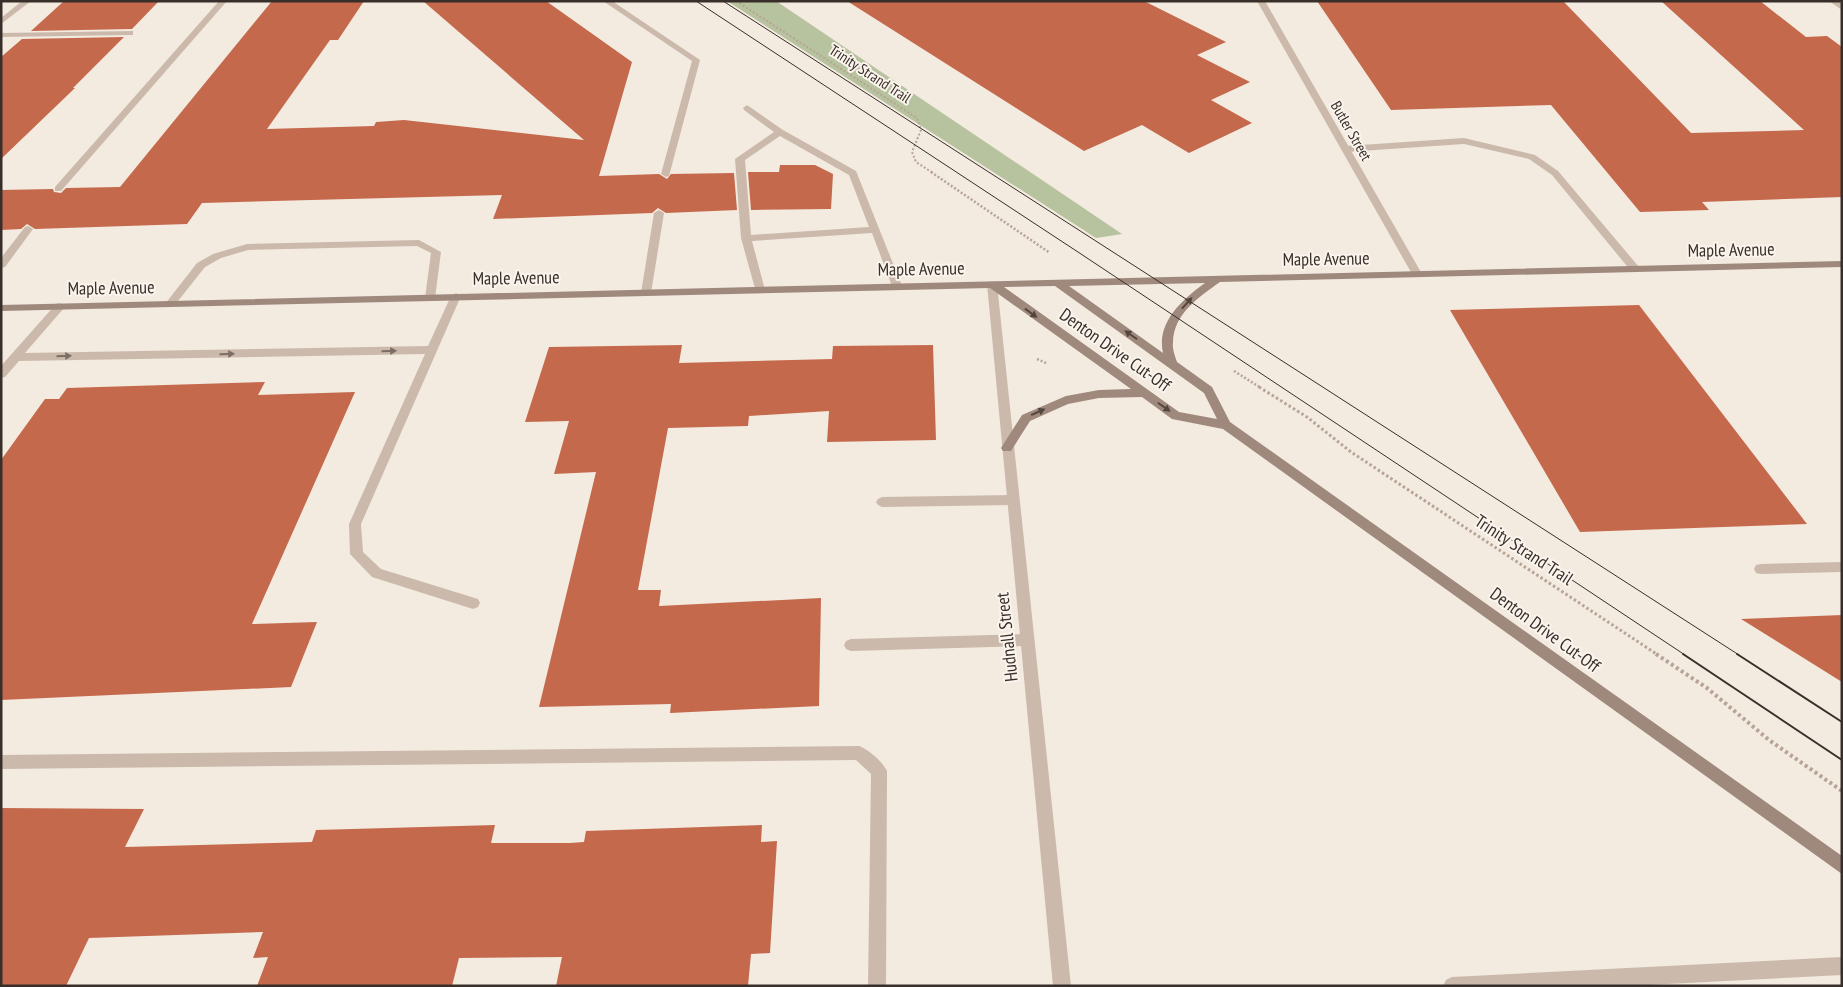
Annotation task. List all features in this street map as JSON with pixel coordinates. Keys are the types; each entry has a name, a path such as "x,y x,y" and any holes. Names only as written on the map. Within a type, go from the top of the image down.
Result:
{"main road":[{"name":"Maple Avenue","path":"1,308 1842,264"},
{"path":"1171,362 1167,343 1172,320 1191,298 1217,279"},
{"name":"Denton Drive Cut-Off","path":"1058,283 1208,390 1226,425"},
{"name":"Denton Drive Cut-Off","path":"992,284 1176,416 1226,425 1842,866"},
{"path":"1008,448 1026,418 1066,400 1091,395 1143,393"}],"street":[{"path":"1,22 27,1"},
{"path":"58,189 223,1"},
{"path":"607,1 696,60 666,174"},
{"name":"Butler Street","path":"1261,1 1417,274"},
{"path":"1833,1 1842,8"},
{"path":"1,35 130,34"},
{"path":"747,108 780,132 852,172 897,286"},
{"path":"760,290 746,238 740,159 780,132"},
{"path":"1346,149 1464,141 1532,157 1555,173 1635,269"},
{"path":"646,293 659,213"},
{"path":"1,265 28,229"},
{"path":"746,238 875,230"},
{"path":"170,304 201,266 217,256 247,247 419,243 436,252 430,298"},
{"name":"Hudnall Street","path":"992,284 1012,500 1062,986"},
{"path":"456,296 355,524 357,554 377,573 473,602"},
{"path":"1,374 60,306"},
{"path":"15,357 432,350"},
{"path":"882,502 1012,500"},
{"path":"1761,569 1842,568"},
{"path":"850,645 1026,640"},
{"path":"1,762 859,753 879,771 877,986"},
{"path":"1452,986 1842,966"}],"path":[{"name":"Trinity Strand Trail","path":"736,1 917,118 921,130 912,152 916,162 1050,253"},
{"name":"Trinity Strand Trail","path":"1227,366 1307,417 1350,452 1707,688 1768,740 1842,791"}],"green space":[{"path":"727,1 776,1 1122,234 1096,238"}],"building":[{"path":"64,1 159,1 132,29 31,31"},
{"path":"272,1 364,1 338,40 330,40 267,129 374,126 376,122 404,120 584,140 423,1 546,1 632,62 599,176 659,174 667,179 671,174 734,173 737,210 666,213 658,208 652,213 493,219 502,195 202,203 187,224 35,229 27,224 21,229 1,230 1,190 53,189 54,192 61,193 66,188 120,187"},
{"path":"847,1 1144,1 1226,42 1197,55 1250,82 1211,100 1252,123 1189,153 1142,125 1084,151"},
{"path":"1317,1 1563,1 1691,133 1804,130 1661,1 1760,1 1806,37 1827,36 1842,47 1842,197 1702,202 1709,210 1640,212 1551,105 1391,110"},
{"path":"124,37 73,88 75,88 1,159 1,57 22,39"},
{"path":"780,165 815,165 833,174 831,209 751,210 748,172 779,172"},
{"path":"1639,305 1807,524 1580,532 1450,310"},
{"path":"682,345 679,363 832,359 833,346 933,345 936,440 827,442 829,411 749,416 748,426 668,428 638,590 661,590 659,606 821,598 819,706 670,713 671,704 539,707 596,472 554,474 569,421 525,422 549,347"},
{"path":"265,382 258,395 355,392 252,624 317,622 291,687 1,700 1,460 45,399 59,399 67,388"},
{"path":"1842,615 1842,682 1741,619"},
{"path":"1,808 144,809 125,847 312,842 316,830 495,825 491,843 570,843 584,842 586,831 762,825 761,842 777,841 770,953 751,954 748,986 556,986 562,957 459,958 452,986 257,986 268,957 253,958 263,932 89,938 66,986 1,986"}],"tram line":[{"path":"696,1 1685,655"},
{"path":"723,1 1739,655"},
{"path":"1683,654 1842,760"},
{"path":"1737,654 1842,722"}]}
